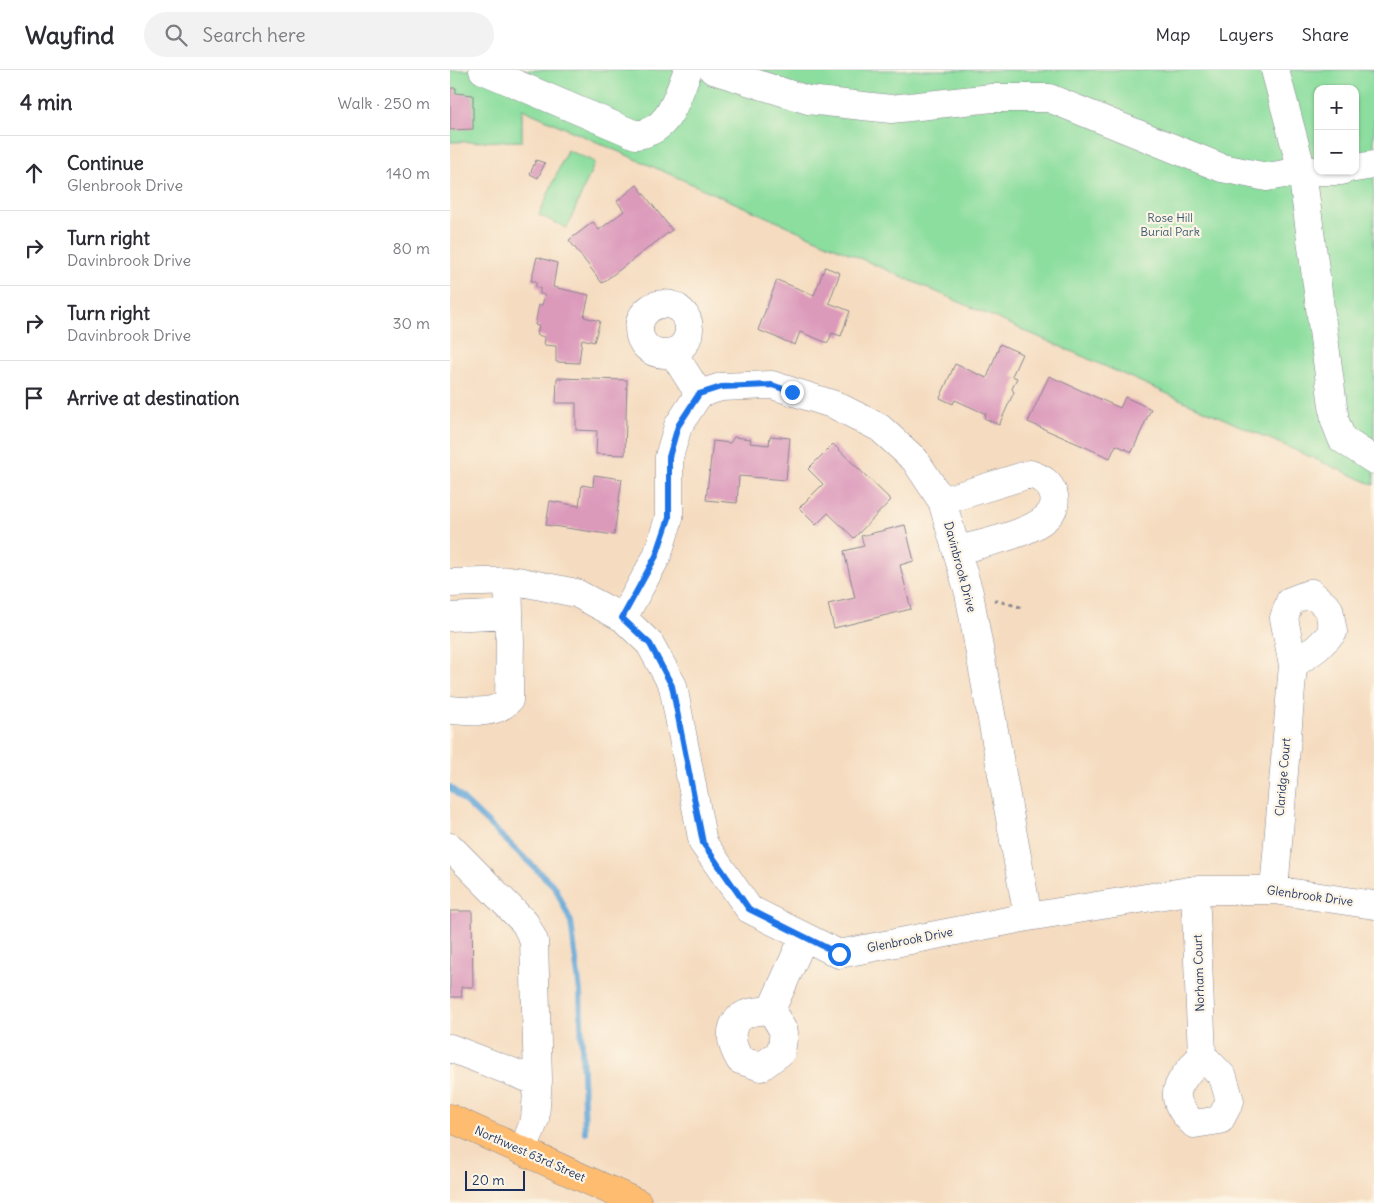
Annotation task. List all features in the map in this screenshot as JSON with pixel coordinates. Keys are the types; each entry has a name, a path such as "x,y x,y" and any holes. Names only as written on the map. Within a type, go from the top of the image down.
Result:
{"main road":[{"name":"Northwest 63rd Street","path":"450,1118 638,1203"}],"street":[{"path":"483,70 621,131 636,135 649,134 661,127 670,113 688,70"},
{"path":"713,70 808,100 891,109 992,98 1050,98 1222,168 1267,177 1302,171 1314,171"},
{"path":"1275,70 1302,171 1335,421 1342,440 1374,460"},
{"path":"1359,167 1374,165"},
{"path":"622,618 656,556 669,518 669,457 678,426 699,394 673,353"},
{"name":"Davinbrook Drive","path":"699,394 721,387 772,385 835,405 880,428 915,460 942,501 958,550 969,593 1028,917"},
{"path":"942,501 1030,474 1051,485 1054,495 1051,515 1035,527 958,550"},
{"name":"Glenbrook Drive","path":"450,583 517,580 576,593 622,618 650,644 672,686 703,843 749,909 839,954 1028,917 1195,890 1274,890 1374,905"},
{"path":"450,710 486,711 497,709 509,700 508,581"},
{"path":"450,617 509,614"},
{"name":"Claridge Court","path":"1274,890 1293,665"},
{"path":"450,847 525,923 534,941 538,1082 535,1119 523,1151"},
{"name":"Norham Court","path":"1195,890 1202,1056"},
{"path":"771,1010 804,937"},
{"path":"450,1048 538,1082"}],"path":[{"path":"1004,602 1024,608"}],"green space":[{"name":"Rose Hill Burial Park","path":"450,70 1374,70 1374,485 522,109 522,141 450,142"},
{"path":"567,150 595,162 567,228 539,215"}],"building":[{"path":"450,88 456,88 456,93 473,95 473,129 450,130"},
{"path":"536,160 545,163 538,178 530,174"},
{"path":"637,185 672,230 602,283 569,240 593,222 599,230 624,211 617,201"},
{"path":"537,257 557,263 553,287 589,295 584,317 600,321 594,342 582,339 579,363 556,362 556,346 544,345 545,337 537,335 539,326 535,325 539,305 542,305 545,295 540,294 540,288 536,287 536,281 531,281"},
{"path":"825,267 840,273 829,303 850,311 841,336 832,333 828,343 800,332 795,345 758,330 777,280 814,295"},
{"path":"1000,344 1022,354 1012,376 1017,378 1012,389 1014,392 999,425 984,418 986,414 955,400 953,404 940,398 955,364 987,378"},
{"path":"1049,376 1120,408 1125,397 1151,409 1132,452 1116,445 1110,458 1028,422"},
{"path":"557,378 627,380 625,455 596,454 597,431 576,430 576,403 556,403"},
{"path":"770,436 790,438 786,480 739,476 737,503 706,500 713,441 730,443 734,437 751,439 750,443 769,445"},
{"path":"833,444 891,500 854,538 828,513 816,525 799,508 823,484 808,469"},
{"path":"594,475 622,479 614,535 546,525 550,501 579,506 582,485 593,487"},
{"path":"905,525 914,561 900,565 911,609 834,628 828,604 855,598 844,551 864,546 861,536"},
{"path":"450,911 472,911 473,987 461,987 462,997 450,997"}],"waterway":[{"path":"450,787 555,887 571,922 580,992 585,1132"}],"route":[{"path":"792,392 772,385 721,387 699,394 678,426 669,457 669,518 656,556 622,618 650,644 672,686 703,843 749,909 839,954"}]}
